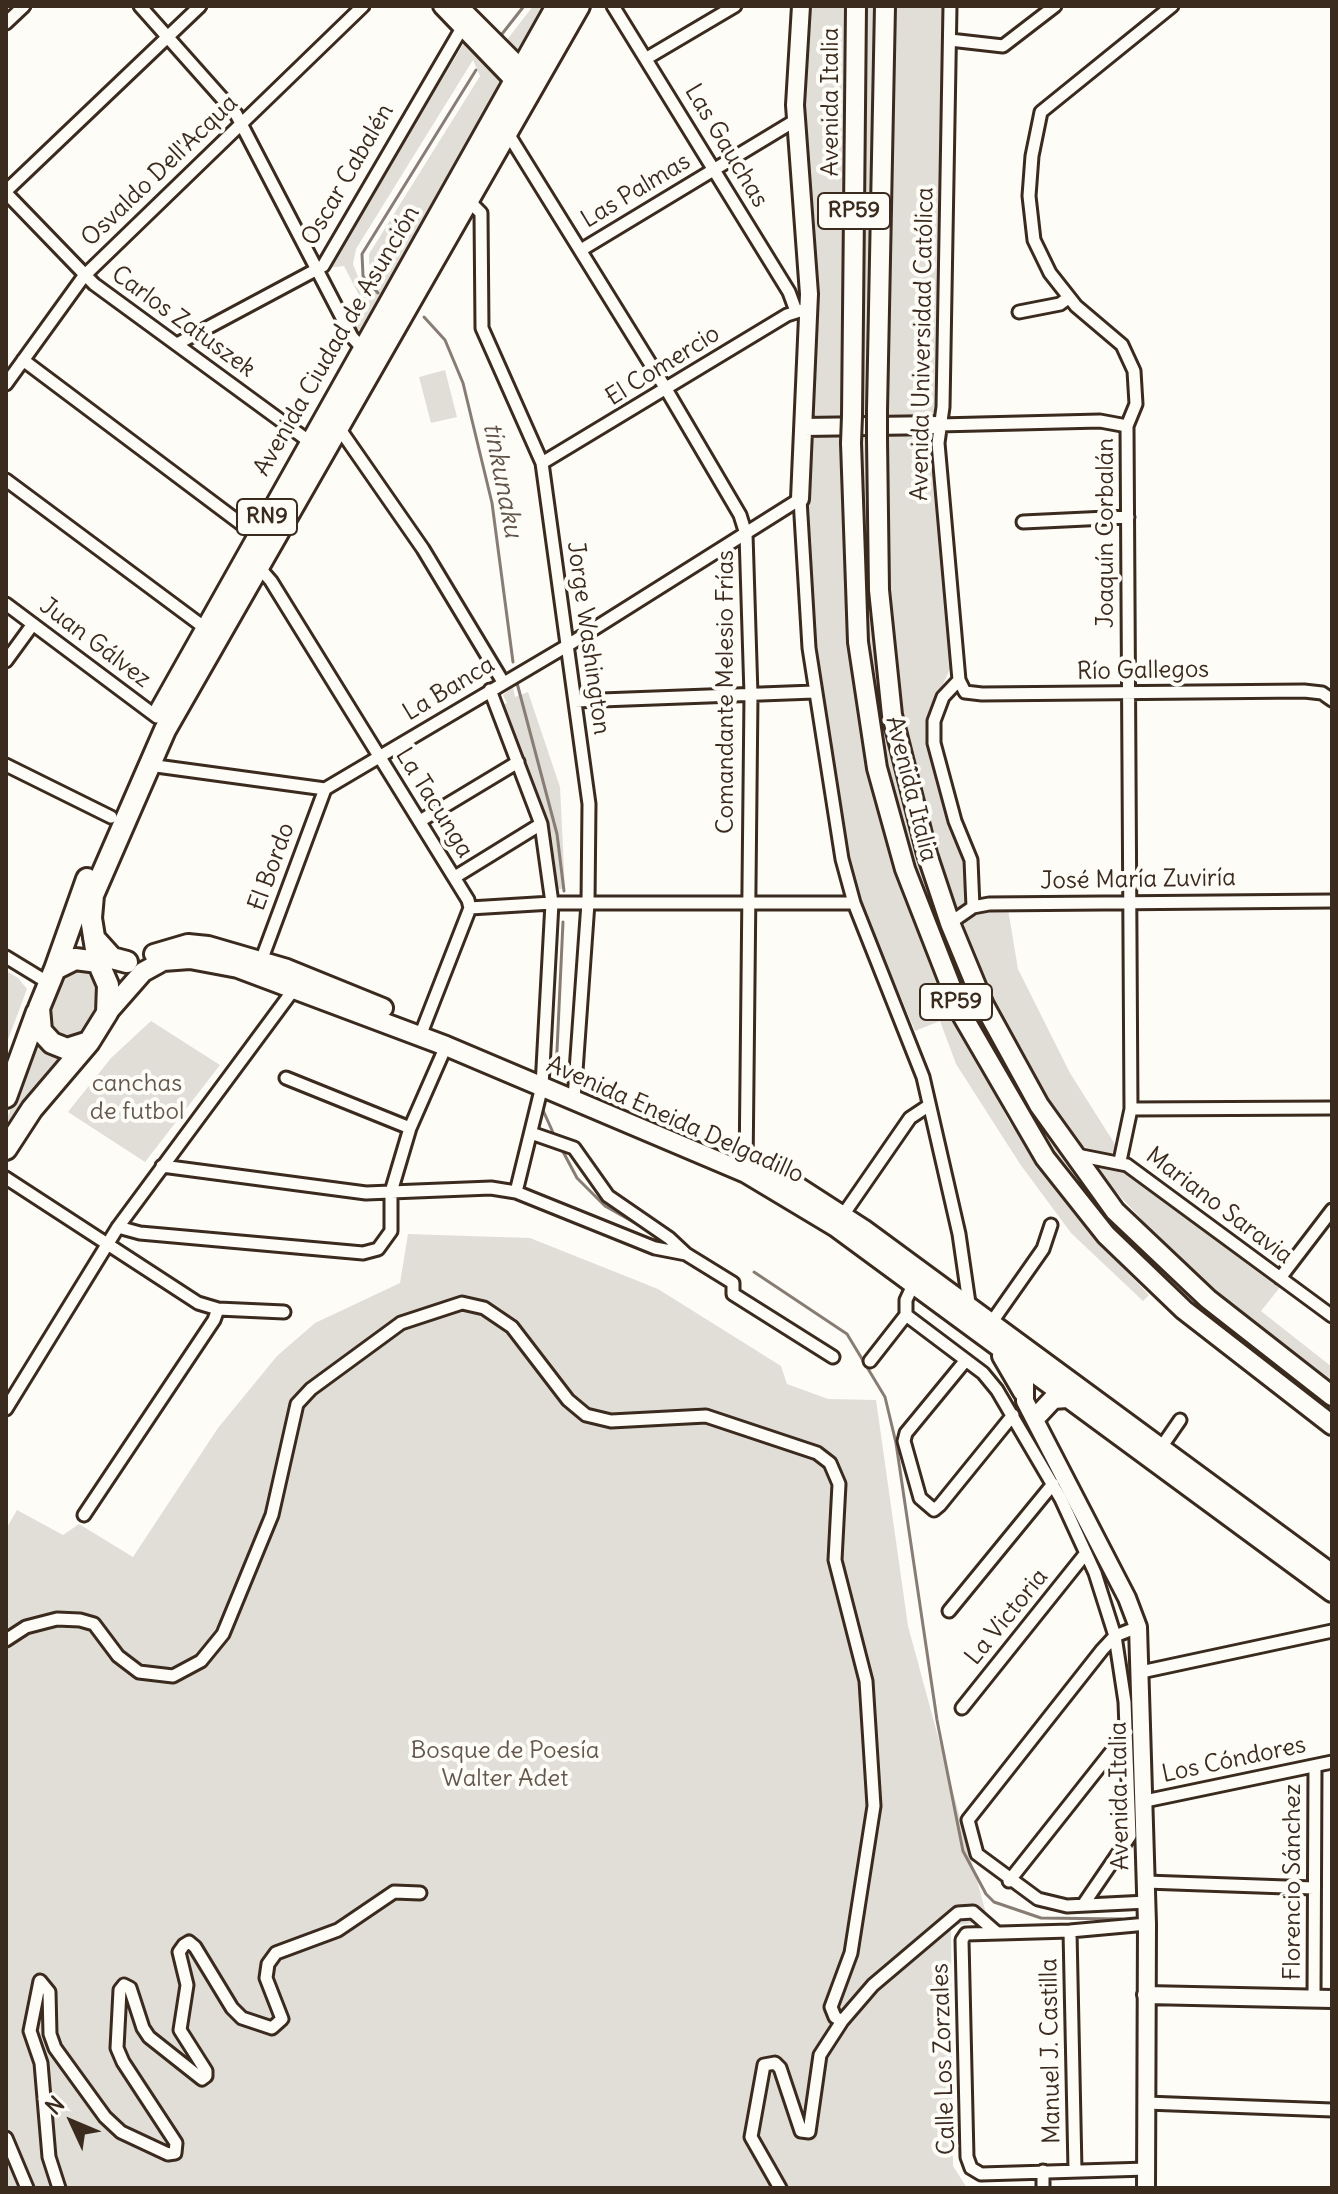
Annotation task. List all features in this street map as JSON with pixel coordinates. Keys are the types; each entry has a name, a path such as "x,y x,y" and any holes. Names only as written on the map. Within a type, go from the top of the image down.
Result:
{"highway":[{"name":"Avenida Ciudad de Asunción","path":"94,938 91,908 96,887 149,765 258,566 507,132 557,6"},
{"name":"Avenida Ciudad de Asunción","path":"51,976 111,817 157,717 205,628 310,442 525,82 579,6"},
{"path":"94,938 112,958 127,962"},
{"name":"RN9","path":"94,938 108,985 107,1013"},
{"path":"51,976 75,959 99,963"},
{"name":"RN9","path":"6,1097 51,976"},
{"path":"39,1008 41,1031 52,1043 67,1049 89,1042"},
{"path":"6,1149 32,1109 89,1042 107,1013"}],"main road":[{"name":"Avenida Italia","path":"856,6 851,443 858,642 877,768 909,881 962,1015 1045,1158 1106,1235 1184,1310 1332,1425"},
{"name":"Avenida Italia","path":"885,6 877,562 887,678 913,806 950,923 1001,1039 1071,1153 1115,1211 1168,1263 1244,1329 1332,1396"},
{"name":"Avenida Eneida Delgadillo","path":"99,963 127,962 188,944 261,961 299,981 798,1187 843,1215 970,1310 989,1337"},
{"name":"Avenida Eneida Delgadillo","path":"107,1013 143,972 154,965 176,959 299,981"},
{"name":"Avenida Eneida Delgadillo","path":"422,1030 446,1046 542,1080"},
{"name":"Avenida Eneida Delgadillo","path":"747,1168 989,1337 1160,1449 1332,1574"},
{"path":"989,1337 1023,1392"},
{"name":"Avenida Eneida Delgadillo","path":"1036,1368 1067,1398 1332,1592"},
{"path":"1039,1420 1053,1399 1067,1398"}],"street":[{"path":"6,23 24,6"},
{"path":"140,6 241,123 352,337 364,350"},
{"path":"6,192 200,6"},
{"name":"Osvaldo Dell'Acqua","path":"6,384 84,276 363,6"},
{"path":"442,6 464,13 525,82"},
{"name":"Las Gauchas","path":"613,6 802,310"},
{"path":"647,58 735,6"},
{"path":"801,6 796,120 804,427 800,499 803,592 814,692 842,859 854,903 920,1066 959,1234 970,1310"},
{"name":"Avenida Universidad Católica","path":"951,6 939,488 958,646 959,680"},
{"path":"950,40 1003,46 1055,6"},
{"name":"Joaquín Corbalán","path":"1120,1161 1131,1109 1127,426 1136,404 1134,371 1128,351 1068,298 1040,255 1031,223 1029,196 1037,120 1046,107 1172,6"},
{"name":"Oscar Cabalén","path":"177,344 317,272 330,257 464,13"},
{"name":"Las Palmas","path":"581,250 796,120"},
{"name":"Comandante Melesio Frías","path":"507,132 666,389 740,515 746,534 751,695 747,1168"},
{"name":"Carlos Zatuszek","path":"6,192 84,276 310,442"},
{"name":"Jorge Washington","path":"469,201 481,213 482,328 542,463 590,817 588,903 575,1094"},
{"path":"1019,312 1060,304 1068,298"},
{"name":"El Comercio","path":"542,463 802,310"},
{"path":"23,360 256,535"},
{"path":"804,427 1100,421 1127,426"},
{"path":"339,428 423,549 503,682"},
{"path":"6,480 205,628"},
{"name":"La Banca","path":"325,789 565,647 800,499"},
{"path":"1023,522 1128,517"},
{"name":"La Tacunga","path":"258,566 455,877 470,908"},
{"name":"Juan Gálvez","path":"6,604 157,717"},
{"path":"6,661 33,624"},
{"path":"950,923 973,907 971,860 955,821 934,751 934,721 943,697 959,680"},
{"name":"Río Gallegos","path":"959,680 965,692 982,694 1304,691 1322,693 1332,700"},
{"path":"490,690 541,824 552,903 542,1080 516,1192"},
{"path":"575,701 814,692"},
{"path":"420,821 518,762"},
{"path":"6,765 111,817"},
{"path":"149,765 166,770 325,789"},
{"name":"El Bordo","path":"261,961 325,789"},
{"path":"455,877 541,824"},
{"name":"José María Zuviría","path":"973,907 1130,901 1332,901"},
{"path":"422,1030 470,908 552,903 854,903"},
{"path":"6,957 51,976"},
{"path":"6,1409 118,1227 299,981"},
{"path":"118,1227 140,1233 363,1253 378,1249 388,1239 391,1192 410,1128 446,1046"},
{"path":"286,1078 410,1128"},
{"path":"843,1215 910,1118 928,1106"},
{"path":"1131,1109 1332,1108"},
{"path":"531,1133 574,1148 608,1196 669,1238 686,1254 733,1283 733,1294 833,1357"},
{"name":"Mariano Saravia","path":"1071,1153 1120,1161 1332,1316"},
{"path":"162,1166 366,1193 491,1188 516,1192 655,1248 686,1254"},
{"path":"6,1178 198,1303 218,1309 284,1312"},
{"path":"1280,1278 1332,1210"},
{"path":"989,1337 1043,1249 1051,1225"},
{"path":"870,1361 906,1315 906,1300 913,1285"},
{"path":"6,1640 26,1627 57,1619 80,1620 94,1624 118,1656 139,1672 173,1676 201,1661 223,1634 272,1515 297,1404 311,1389 394,1327 413,1316 462,1303 484,1308 512,1327 568,1400 586,1415 611,1421 706,1416 817,1453 830,1463 839,1484 835,1560 866,1681 874,1806 851,1953 831,2007 835,2017 842,2021"},
{"path":"84,1515 214,1320 218,1309"},
{"path":"906,1315 991,1381 1053,1484 1086,1553 1115,1636 1127,1732 1130,1836 1083,1905"},
{"path":"966,1360 906,1433 904,1441 917,1492 934,1510 1013,1415"},
{"path":"1023,1392 1036,1368"},
{"name":"Avenida Italia","path":"1036,1368 1035,1397 1039,1420"},
{"name":"Avenida Italia","path":"1023,1392 1127,1598 1138,1627 1147,1902 1146,2188"},
{"path":"1160,1449 1180,1420"},
{"path":"949,1611 1053,1484"},
{"name":"La Victoria","path":"962,1708 1086,1553"},
{"path":"1138,1627 1115,1636 968,1820 977,1854 1009,1881 1046,1902 1083,1905 1147,1902"},
{"path":"1141,1672 1332,1631"},
{"path":"1009,1881 1127,1732"},
{"name":"Los Cóndores","path":"1145,1801 1332,1762"},
{"name":"Florencio Sánchez","path":"1314,1998 1315,1766"},
{"path":"1146,1882 1314,1888"},
{"path":"59,2188 49,2157 41,2063 30,2031 40,1981 49,1992 50,2034 55,2048 105,2117 121,2132 168,2154 175,2153 176,2143 117,2048 120,1990 124,1985 130,1988 149,2037 202,2079 206,2071 180,2030 187,1985 179,1952 184,1945 189,1942 195,1947 232,2008 242,2018 272,2028 282,2019 266,1978 268,1964 276,1953 338,1930 394,1892 420,1893"},
{"path":"780,2188 751,2137 760,2072 768,2063 775,2063 780,2068 801,2131 809,2132 820,2055 842,2021 883,1976 958,1913 973,1912 997,1933 1147,1924"},
{"name":"Manuel J. Castilla","path":"1070,1931 1075,2170"},
{"name":"Calle Los Zorzales","path":"997,1933 962,1936 967,2157 971,2168 981,2174 1043,2171"},
{"path":"1146,1995 1332,1999"},
{"path":"1146,2103 1332,2110"},
{"path":"6,2138 27,2188"},
{"path":"1043,2171 1147,2169"},
{"name":"Manuel J. Castilla","path":"1043,2171 1043,2188"}],"green space":[{"path":"533,6 548,6 526,47 511,51 503,45"},
{"path":"806,6 850,6 843,420 814,418 810,413 815,308 812,217 800,126"},
{"path":"864,6 876,6 871,586 877,663 892,751 954,953 1088,1186 1332,1403 1332,1420 1133,1257 1054,1163 975,1027 912,874 874,726 858,550"},
{"path":"890,6 946,6 940,400 934,413 922,418 887,421"},
{"path":"464,43 503,81 504,89 363,331 354,328 368,304 360,297 344,266 328,268","holes":["473,60 480,76 369,254 369,264 383,279 373,296 358,277 353,264 356,249"]},
{"path":"445,370 457,417 431,423 419,377"},
{"path":"885,432 933,433 937,503 955,657 936,701 929,739 941,789 965,861 970,894 966,908 956,910 951,905 913,776 900,703 886,592"},
{"path":"818,433 845,434 845,554 856,708 879,811 903,896 939,983 1008,1120 1094,1238 1149,1295 1143,1301 1071,1233 1020,1164 956,1064 940,1021 915,1031 856,890 843,848 806,588 803,530 808,442"},
{"path":"513,687 515,697 528,692 560,787 565,889 558,889 551,831 500,706 507,703 503,695"},
{"path":"1008,909 1018,969 1070,1073 1118,1149 1110,1154 1077,1145 1061,1126 1013,1043 976,964 964,934 965,919 979,911"},
{"path":"78,967 95,976 100,987 98,1004 82,1033 67,1041 54,1035 47,1026 49,997 65,973"},
{"path":"6,971 18,978 27,989 6,1045"},
{"name":"canchas de futbol","path":"151,1021 220,1065 145,1162 68,1112 111,1058"},
{"path":"36,1030 72,1055 6,1138 6,1123"},
{"path":"1088,1162 1122,1168 1281,1286 1261,1311 1332,1367 1332,1386 1264,1335 1190,1271"},
{"name":"Bosque de Poesía Walter Adet","path":"408,1234 530,1238 658,1289 781,1366 787,1384 828,1399 876,1400 908,1626 988,1921 951,1926 953,2166 967,2188 6,2188 6,1529 17,1510 63,1535 79,1524 133,1557 218,1428 277,1356 315,1323 400,1283"}],"waterway":[{"path":"502,34 524,6"},
{"path":"378,293 363,276 362,254 476,70"},
{"name":"tinkunaku","path":"424,317 445,340 463,383 492,503 513,662"},
{"name":"tinkunaku","path":"517,683 557,834 564,891"},
{"path":"556,1072 563,922"},
{"path":"542,1108 555,1137"},
{"path":"560,1146 577,1178 605,1206 651,1232"},
{"path":"694,1267 712,1276"},
{"path":"754,1272 847,1334 885,1397 896,1443 937,1720 963,1851 986,1894 994,1902 1041,1918 1121,1919"}]}
